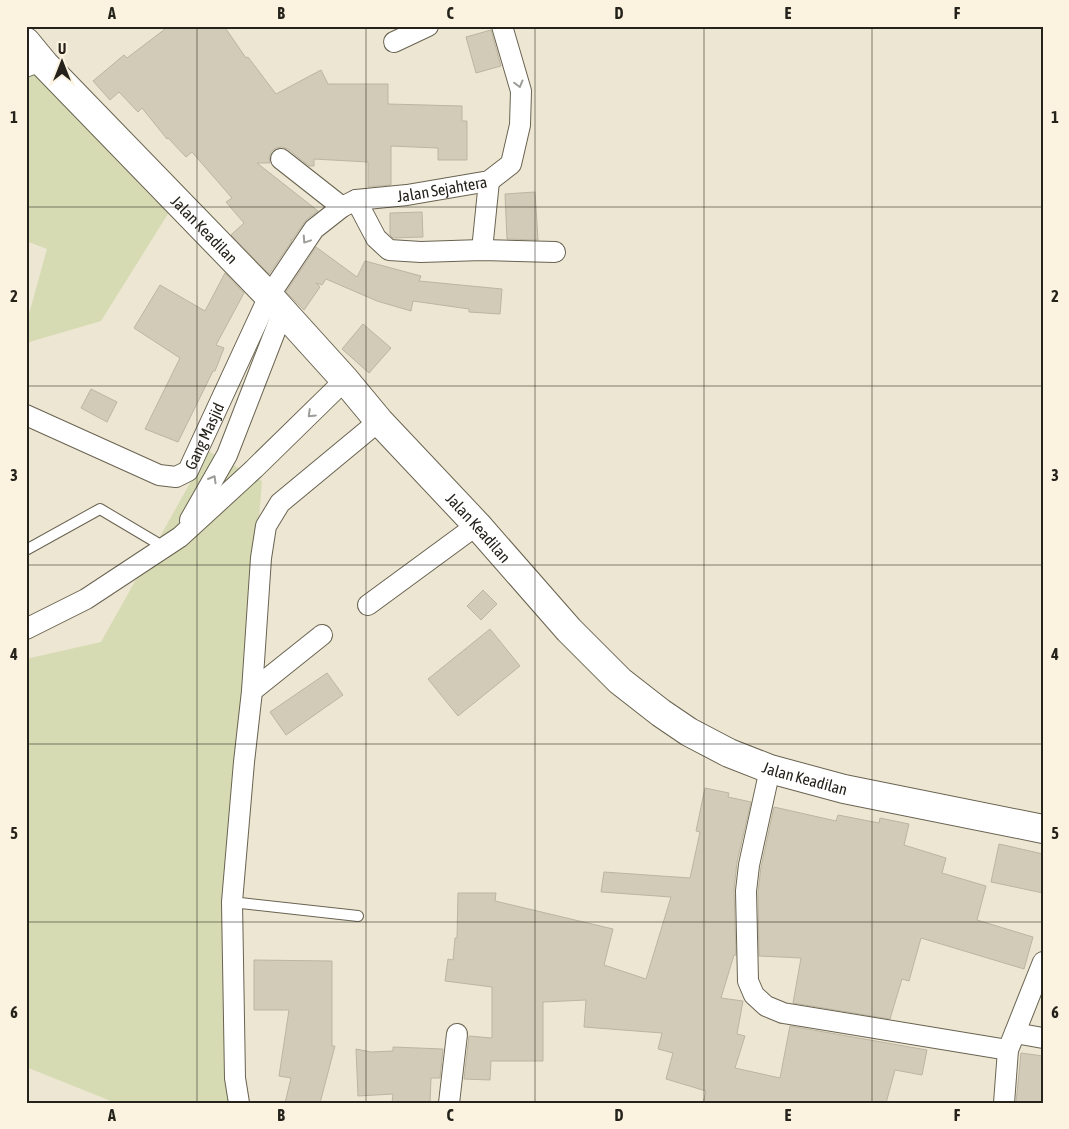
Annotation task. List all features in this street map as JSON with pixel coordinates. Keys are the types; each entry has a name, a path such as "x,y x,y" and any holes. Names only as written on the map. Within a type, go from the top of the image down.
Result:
{"main road":[{"name":"Jalan Keadilan","path":"26,42 36,68 276,304 345,380 379,421 477,524 569,630 620,681 689,732 729,753 770,769 844,789 1043,829"}],"street":[{"path":"394,42 428,26"},
{"name":"Jalan Sejahtera","path":"349,203 407,195 489,180 510,164 520,125 522,91 502,26"},
{"path":"281,159 349,203 376,238 389,250 421,252 482,250 555,252"},
{"path":"482,250 489,180"},
{"path":"172,542 227,455 276,304 314,229 349,203"},
{"name":"Gang Masjid","path":"26,415 159,475 176,476 183,474 188,471 276,304"},
{"path":"26,629 86,599 172,542 254,469 345,380"},
{"path":"239,1103 235,1078 232,902 252,691 261,558 266,526 280,503 379,421"},
{"path":"368,605 477,524"},
{"path":"252,691 322,635"},
{"path":"770,769 749,865 746,891 748,981 754,995 766,1006 784,1013 1011,1041 1043,1038"},
{"path":"1004,1103 1011,1041 1043,962"},
{"path":"449,1103 457,1034"}],"lane":[{"path":"26,550 100,509 172,542"},
{"path":"232,902 358,916"}],"green space":[{"path":"26,37 176,201 101,321 26,343 26,325 47,249 26,241"},
{"path":"208,451 262,481 231,862 240,1103 116,1103 26,1067 26,659 101,642"}],"building":[{"path":"169,26 224,26 246,58 248,57 276,94 321,70 328,84 388,84 388,104 462,106 462,121 467,121 467,160 438,160 438,148 391,146 391,185 368,187 368,162 314,159 314,166 309,166 288,149 276,148 269,157 270,163 257,163 318,211 306,220 292,240 290,240 292,241 269,274 231,235 244,223 226,202 232,198 192,152 186,157 167,139 142,108 138,112 119,92 110,100 93,81 124,55 127,58"},
{"path":"491,30 501,66 476,73 466,37"},
{"path":"535,192 538,240 507,239 505,194"},
{"path":"422,212 423,237 393,238 390,235 390,213"},
{"path":"316,247 357,277 365,261 421,276 419,281 502,289 500,314 469,312 469,309 413,301 411,311 377,301 326,279 322,285 316,283 320,287 304,310 286,292"},
{"path":"225,273 244,293 216,345 224,348 215,371 213,371 178,442 145,429 180,358 134,328 160,285 205,311"},
{"path":"363,324 391,348 369,373 342,349"},
{"path":"91,389 117,402 107,422 81,408"},
{"path":"483,590 497,604 481,620 467,606"},
{"path":"490,629 520,666 458,716 428,679"},
{"path":"327,673 343,695 286,735 270,712"},
{"path":"705,788 729,793 728,797 751,802 737,862 734,890 736,955 734,955 721,998 743,1001 737,1034 745,1036 735,1068 780,1078 790,1026 927,1050 922,1075 895,1070 886,1103 703,1103 706,1091 666,1079 673,1053 658,1049 662,1033 584,1027 586,1000 543,1002 543,1061 491,1061 490,1080 464,1079 469,1036 492,1038 492,987 445,981 448,959 453,960 455,938 457,938 458,893 496,893 495,901 613,929 604,965 646,979 671,897 601,892 604,872 690,878 700,832 696,831"},
{"path":"774,807 836,821 838,815 879,823 880,818 909,824 904,845 946,858 942,873 986,886 977,920 1033,937 1024,969 921,938 909,981 902,979 890,1019 793,1003 801,958 759,956 758,892 761,867"},
{"path":"999,844 1043,854 1043,893 991,882"},
{"path":"254,960 332,961 332,1046 335,1046 320,1103 285,1103 291,1078 279,1076 289,1010 254,1010"},
{"path":"393,1047 443,1049 440,1078 431,1078 430,1103 392,1103 393,1094 358,1096 356,1049 371,1052 393,1051"},
{"path":"1021,1053 1043,1056 1043,1103 1016,1103"}]}
